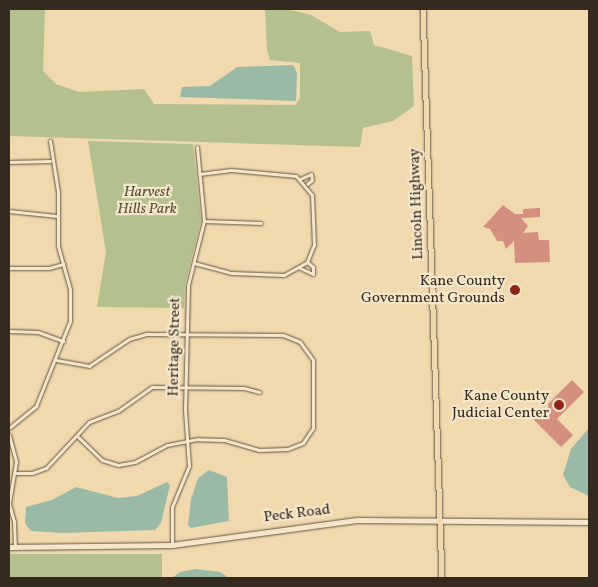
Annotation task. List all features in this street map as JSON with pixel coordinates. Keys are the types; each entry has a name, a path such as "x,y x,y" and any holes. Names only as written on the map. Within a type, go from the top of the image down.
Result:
{"main road":[{"name":"Lincoln Highway","path":"424,9 442,578"}],"street":[{"path":"9,428 36,406 70,321 71,298 57,242 58,192 51,161 50,140"},
{"name":"Heritage Street","path":"172,545 170,515 189,471 185,386 188,285 204,221 197,147"},
{"path":"9,162 51,161"},
{"path":"194,263 249,274 284,275 300,268 307,262 314,245 314,206 307,184 300,178 288,173 270,171 199,174"},
{"path":"300,178 311,174 312,180 307,184"},
{"path":"9,211 58,216"},
{"path":"204,221 261,223"},
{"path":"300,268 314,274 313,267 307,262"},
{"path":"9,268 49,268 63,264"},
{"path":"9,331 38,332 63,341"},
{"path":"56,360 86,367 137,335 186,334 293,338 306,348 313,360 315,397 313,428 308,438 295,446 259,450 223,440 188,442 167,445 132,463 118,465 102,460 78,436"},
{"path":"16,472 32,473 46,468 78,436 89,422 118,411 152,387 185,386 259,392"},
{"path":"9,435 16,454 16,472 9,503 14,521 15,547"},
{"name":"Peck Road","path":"9,547 172,545 347,520 589,522"}],"green space":[{"path":"9,9 45,9 43,71 56,84 79,92 144,89 154,104 295,105 300,98 300,63 270,60 267,50 265,9 286,9 311,15 340,32 370,31 374,45 412,56 414,106 393,121 363,128 360,147 9,136"},
{"name":"Harvest Hills Park","path":"88,141 193,144 201,221 185,284 184,308 97,307 106,252"},
{"path":"9,554 162,554 162,578 9,578"}],"shaded area":[{"path":"293,65 297,73 296,101 180,97 182,87 210,86 237,67"},
{"path":"589,428 589,496 570,487 563,475 571,449"},
{"path":"209,470 227,477 229,521 191,528 188,525 191,499 198,478"},
{"path":"167,482 170,485 161,523 155,530 62,533 31,531 25,523 26,507 52,500 76,487 118,498 137,496"},
{"path":"195,569 220,572 229,578 172,578 180,572"}],"building":[{"path":"503,205 515,214 523,214 523,209 540,208 540,217 521,218 528,226 523,233 538,232 539,240 549,240 550,262 515,263 514,241 506,249 503,241 497,241 490,229 483,227"},
{"name":"Kane County Judicial Center","path":"572,380 584,392 557,419 573,435 561,447 533,419"}],"place":[{"name":"Kane County Government Grounds","path":"515,290"},
{"name":"Kane County Judicial Center","path":"559,405"}]}
